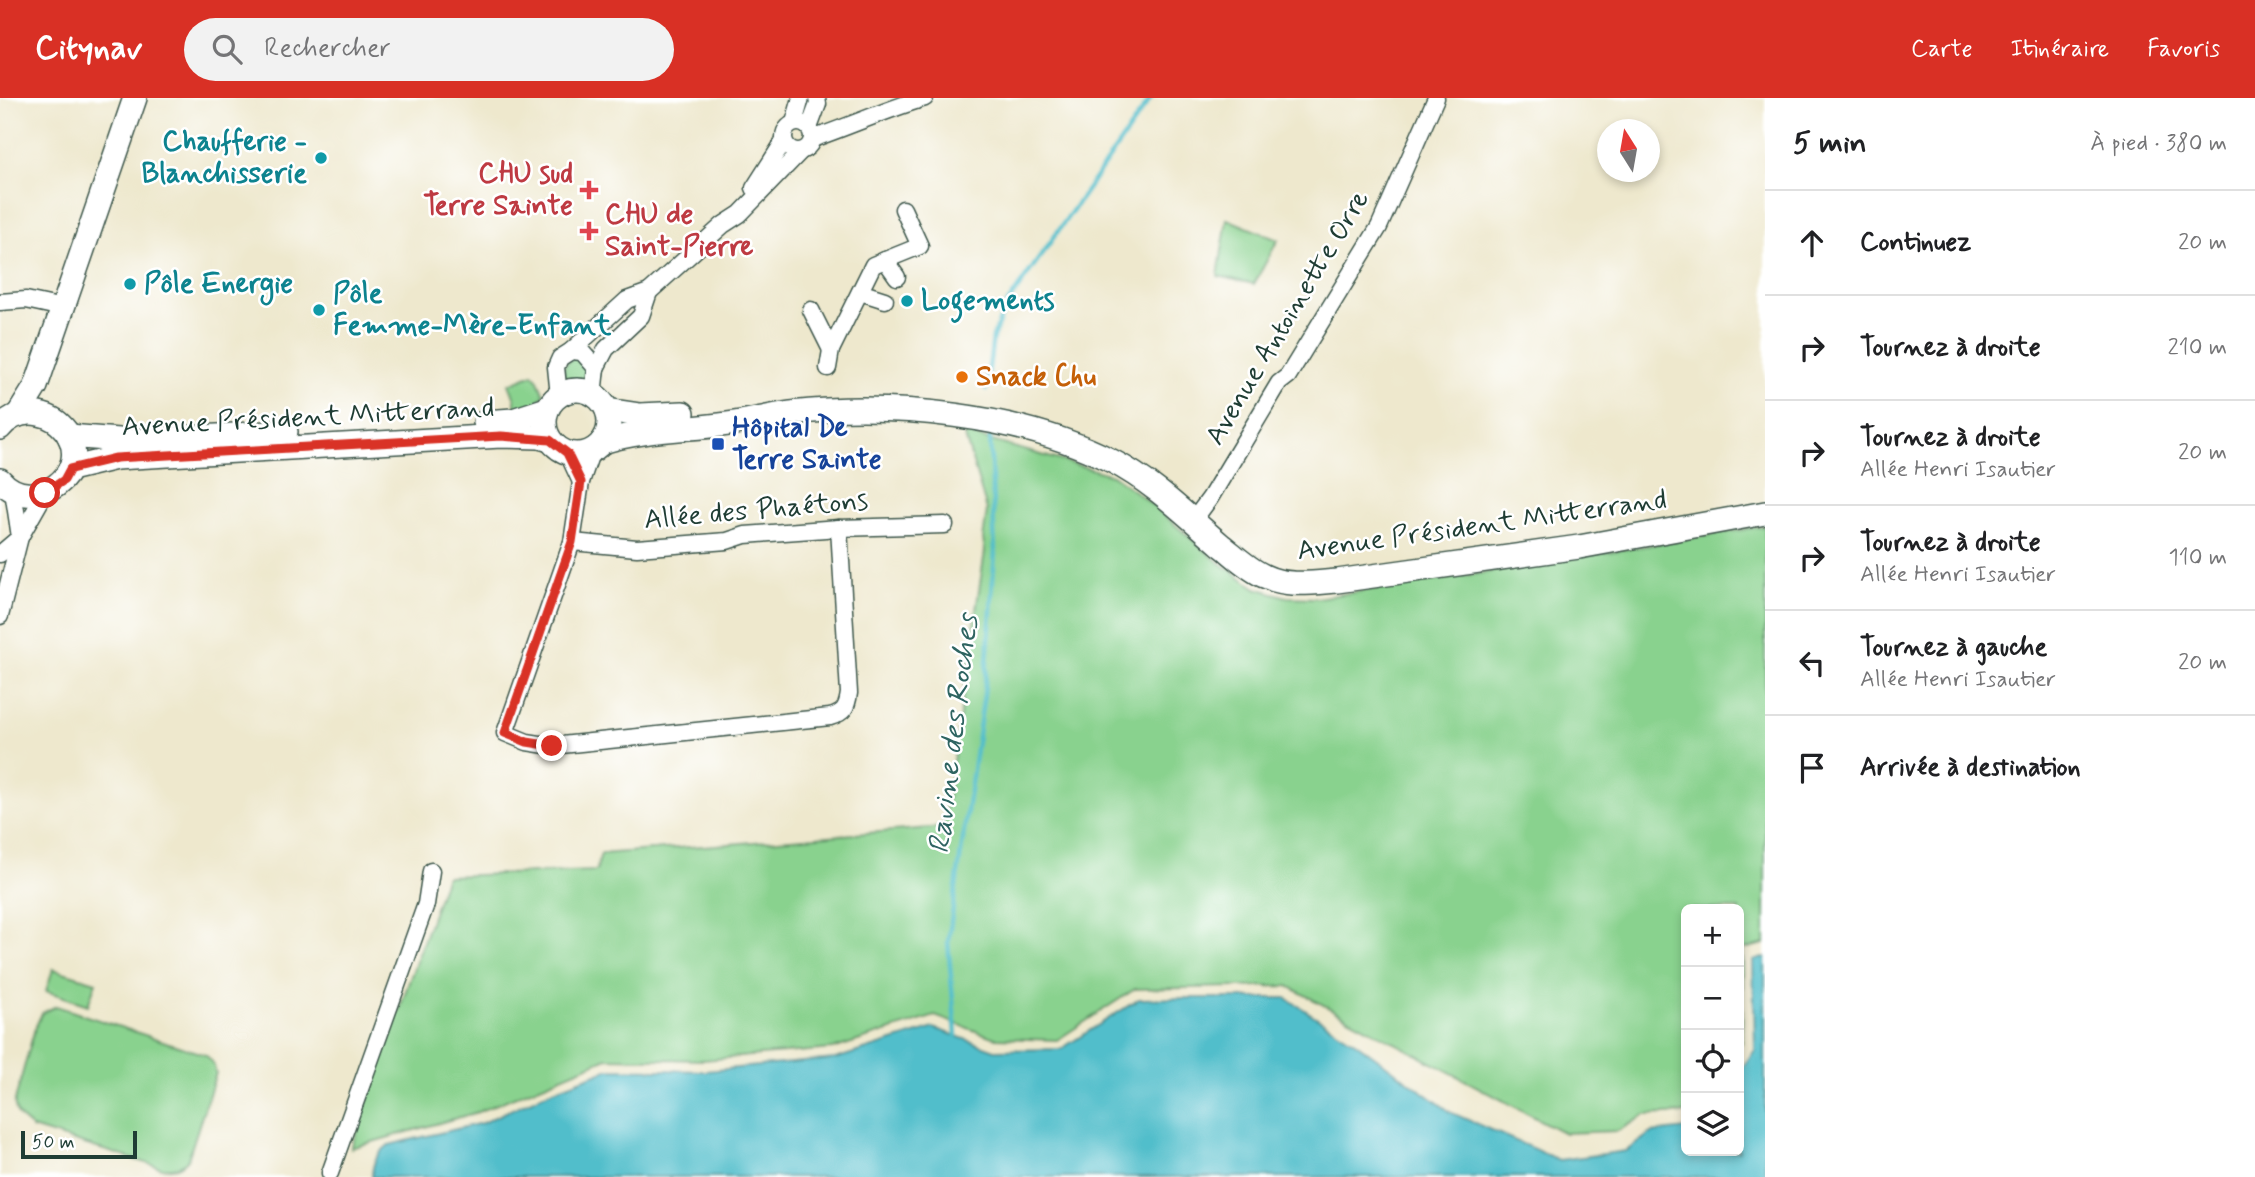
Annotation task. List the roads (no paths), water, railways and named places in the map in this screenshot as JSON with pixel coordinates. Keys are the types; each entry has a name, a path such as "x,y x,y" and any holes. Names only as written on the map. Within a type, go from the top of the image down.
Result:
{"main road":[{"path":"9,421 36,386 135,98"},
{"path":"36,386 44,415"},
{"path":"576,390 600,402 609,421 607,432 597,446 576,454 559,446 545,425 553,402 576,390"},
{"name":"Avenue Président Mitterrand","path":"69,436 131,441 513,420 553,402"},
{"name":"Avenue Président Mitterrand","path":"600,402 640,415 762,411 927,412 973,417 1061,439 1113,461 1153,487 1240,561 1264,577 1297,585 1579,547 1765,513"},
{"path":"7,486 34,495 45,493 64,480 73,458 69,436 54,419 31,412 9,421"},
{"name":"Avenue Président Mitterrand","path":"597,446 642,431 727,424 791,413"},
{"name":"Avenue Président Mitterrand","path":"70,469 116,458 501,436 559,446"}],"street":[{"path":"801,98 804,136"},
{"path":"723,225 740,214 804,136 818,104 817,98"},
{"path":"553,402 559,358 571,351 627,300 649,292 723,225 761,179 784,141 785,130 804,136 859,123 891,108 925,98"},
{"name":"Avenue Antoinette Orre","path":"1193,521 1210,498 1279,383 1288,376 1370,243 1436,98"},
{"path":"828,368 831,350 873,265 920,246 903,209"},
{"path":"885,260 897,277"},
{"path":"600,402 596,368 606,349 641,316 649,292"},
{"path":"860,292 885,300"},
{"path":"0,302 26,300 63,308"},
{"path":"811,310 831,350"},
{"path":"571,351 582,352 596,368"},
{"path":"559,446 581,482"},
{"path":"597,446 581,482 572,542 505,733 527,742 552,746 841,714 847,707 849,693 839,528"},
{"path":"7,486 20,537"},
{"path":"0,616 20,537 45,493"},
{"name":"Allée des Phaétons","path":"572,542 638,548 727,541 745,535 945,524"},
{"path":"0,554 20,537"},
{"path":"330,1173 426,904 432,870"}],"water":[{"path":"1765,958 1765,1177 372,1177 376,1159 389,1145 482,1123 551,1091 609,1069 705,1071 835,1059 934,1028 995,1050 1061,1049 1139,999 1188,998 1286,998 1355,1042 1452,1113 1559,1160 1626,1151 1651,1133 1681,1130 1681,1156 1744,1156 1744,1065 1755,1050 1753,960"}],"waterway":[{"name":"Ravine des Roches","path":"986,390 993,337 1005,307 1151,98"},
{"name":"Ravine des Roches","path":"956,1035 948,942 984,694 989,639 995,551 990,437"}],"place":[{"name":"Chaufferie - Blanchisserie","path":"321,158"},
{"name":"CHU sud Terre Sainte","path":"589,190"},
{"name":"CHU de Saint-Pierre","path":"589,231"},
{"name":"Pôle Energie","path":"130,284"},
{"name":"Logements","path":"907,301"},
{"name":"Pôle Femme-Mère-Enfant","path":"319,310"},
{"name":"Snack Chu","path":"962,377"},
{"name":"Hôpital De Terre Sainte","path":"718,444"}]}
